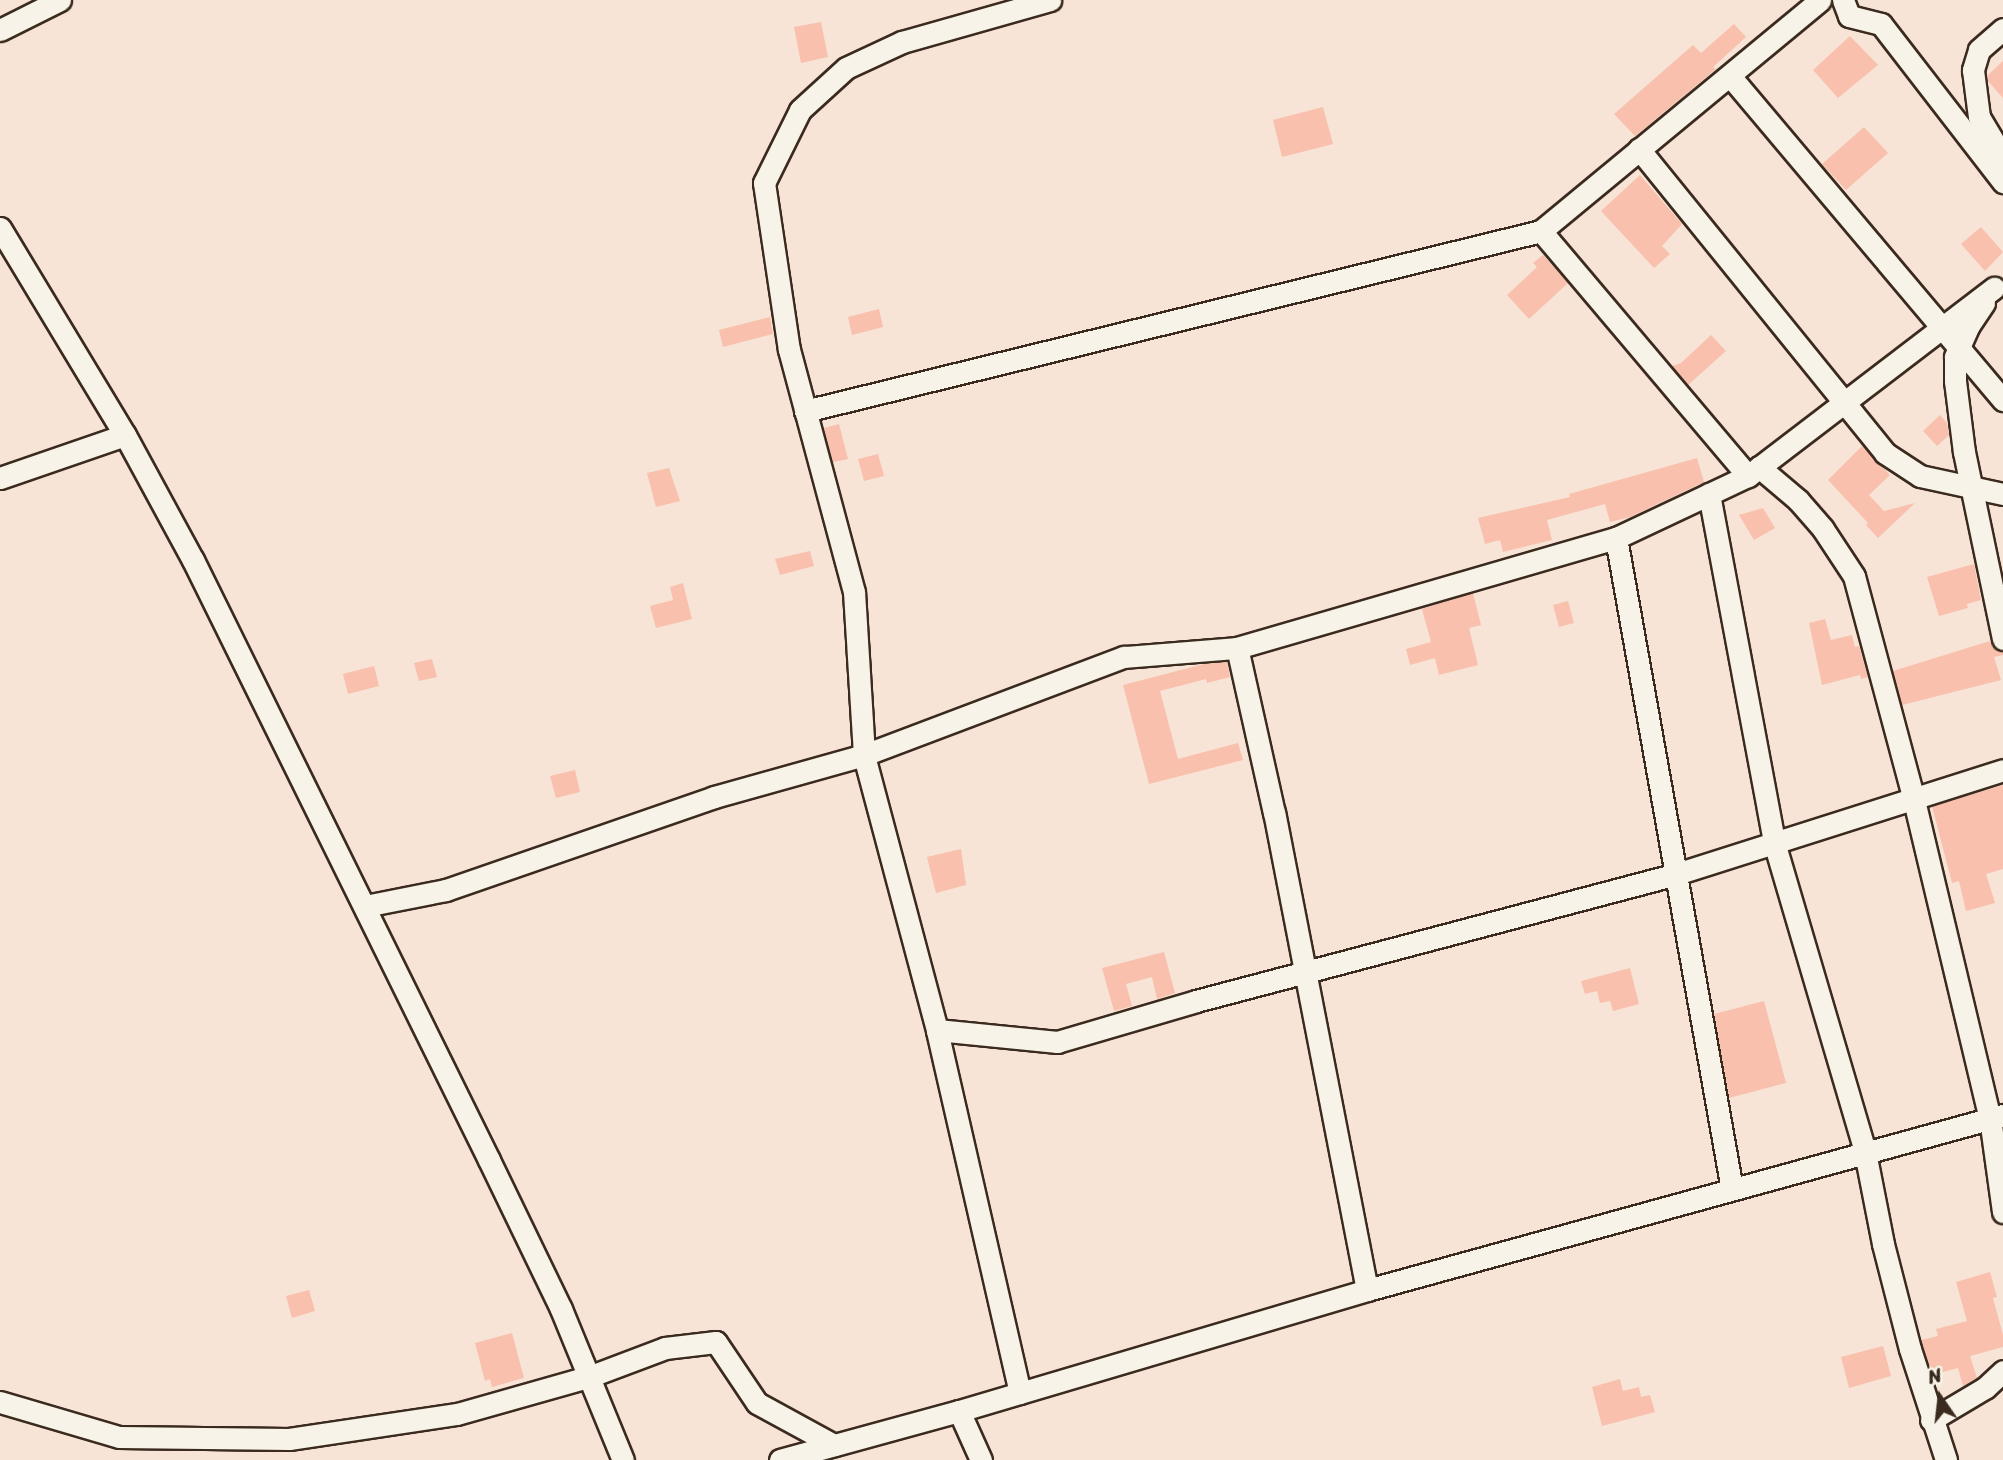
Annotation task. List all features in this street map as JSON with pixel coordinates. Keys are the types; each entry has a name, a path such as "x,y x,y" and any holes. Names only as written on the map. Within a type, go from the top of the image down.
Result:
{"street":[{"path":"0,30 60,0"},
{"path":"1020,1393 937,1030 864,755 855,592 789,350 764,183 800,110 846,68 902,42 1050,0"},
{"path":"805,411 1541,231 1820,0"},
{"path":"1843,0 1849,16 1881,24 2003,183"},
{"path":"2003,29 1979,50 1973,70 1979,117 2003,157"},
{"path":"1730,76 2003,400"},
{"path":"1639,149 1885,453 1920,476 2003,494"},
{"path":"0,228 125,435 193,560 365,906 591,1376 624,1460"},
{"path":"1541,231 1753,472 1798,500 1823,529 1854,576 1996,1117 2003,1212"},
{"path":"365,906 446,890 714,797 864,755 1124,657 1237,648 1616,538 1753,472 1999,284"},
{"path":"1999,284 1969,325 1955,357 1955,381 1971,486 2003,639"},
{"path":"0,478 125,435"},
{"path":"1709,494 1774,842 1865,1152 1883,1244 1931,1420 1945,1460"},
{"path":"1616,538 1731,1189"},
{"path":"1237,648 1367,1290"},
{"path":"937,1030 1057,1042 1196,1001 1676,874 1913,796 2003,770"},
{"path":"780,1460 959,1411 1367,1290 1996,1117"},
{"path":"0,1402 119,1437 289,1439 457,1414 591,1376 665,1348 716,1342 757,1403 834,1446"},
{"path":"1931,1420 1985,1388 2003,1371"},
{"path":"959,1411 981,1460"}],"building":[{"path":"821,22 828,57 801,63 794,27"},
{"path":"1734,24 1746,37 1713,67 1716,69 1635,136 1614,114 1693,45 1701,53"},
{"path":"1850,36 1878,65 1838,98 1813,70"},
{"path":"2003,61 2003,98 1988,81 1987,76"},
{"path":"1323,107 1333,144 1282,157 1273,120"},
{"path":"1864,127 1888,153 1846,190 1822,164"},
{"path":"1640,175 1682,224 1662,246 1670,254 1654,268 1601,211"},
{"path":"1981,227 2003,252 1985,271 1961,244"},
{"path":"1543,255 1568,283 1529,319 1507,295 1537,267 1533,263"},
{"path":"879,309 883,327 852,335 848,317"},
{"path":"770,317 773,334 723,347 719,330"},
{"path":"1711,335 1726,351 1688,385 1672,366 1681,363"},
{"path":"1940,415 1947,423 1949,435 1937,446 1923,431"},
{"path":"839,424 848,459 833,462 824,428"},
{"path":"1862,446 1890,475 1869,495 1884,511 1915,503 1878,538 1866,525 1868,523 1828,480"},
{"path":"878,454 884,476 864,481 858,459"},
{"path":"1697,458 1704,482 1630,517 1610,522 1605,504 1547,520 1552,540 1503,552 1500,540 1485,544 1478,518 1570,497 1569,494"},
{"path":"669,468 680,501 656,507 647,473"},
{"path":"1763,508 1775,528 1754,540 1739,515"},
{"path":"810,551 814,566 780,575 775,559"},
{"path":"1974,564 1981,600 1967,604 1968,608 1939,616 1927,577"},
{"path":"683,583 692,619 656,628 650,606 673,600 670,587"},
{"path":"1473,593 1481,625 1469,628 1478,665 1439,675 1435,658 1410,665 1406,649 1431,642 1422,609"},
{"path":"1568,601 1574,623 1559,627 1553,605"},
{"path":"1825,619 1831,640 1852,635 1855,647 1859,646 1868,677 1861,679 1860,675 1822,685 1809,623"},
{"path":"1990,641 1994,648 2003,652 2003,655 1994,657 2001,680 1902,705 1893,671"},
{"path":"432,659 437,677 419,681 414,663"},
{"path":"1227,662 1230,677 1207,683 1206,679 1160,691 1178,759 1238,743 1243,760 1149,784 1123,685 1204,664"},
{"path":"374,666 379,686 348,694 343,674"},
{"path":"575,770 580,792 556,798 550,776"},
{"path":"2003,785 2003,869 1986,874 1995,903 1966,911 1959,881 1952,883 1932,806"},
{"path":"961,849 966,885 936,893 927,857"},
{"path":"1164,952 1175,993 1157,999 1152,977 1126,984 1132,1006 1114,1011 1102,968"},
{"path":"1630,968 1639,1004 1613,1011 1610,1001 1600,1003 1597,991 1585,994 1581,981"},
{"path":"1764,1001 1786,1083 1729,1098 1714,1014"},
{"path":"1990,1272 1997,1297 1993,1298 2003,1335 2003,1347 1970,1356 1977,1378 1963,1386 1958,1368 1932,1375 1921,1340 1938,1336 1936,1329 1967,1321 1956,1282"},
{"path":"309,1290 315,1311 292,1318 286,1296"},
{"path":"512,1333 524,1378 492,1387 490,1379 485,1381 475,1343"},
{"path":"1883,1346 1891,1376 1849,1388 1841,1357"},
{"path":"1620,1379 1623,1391 1639,1387 1641,1397 1650,1395 1655,1412 1602,1426 1592,1387"}]}
